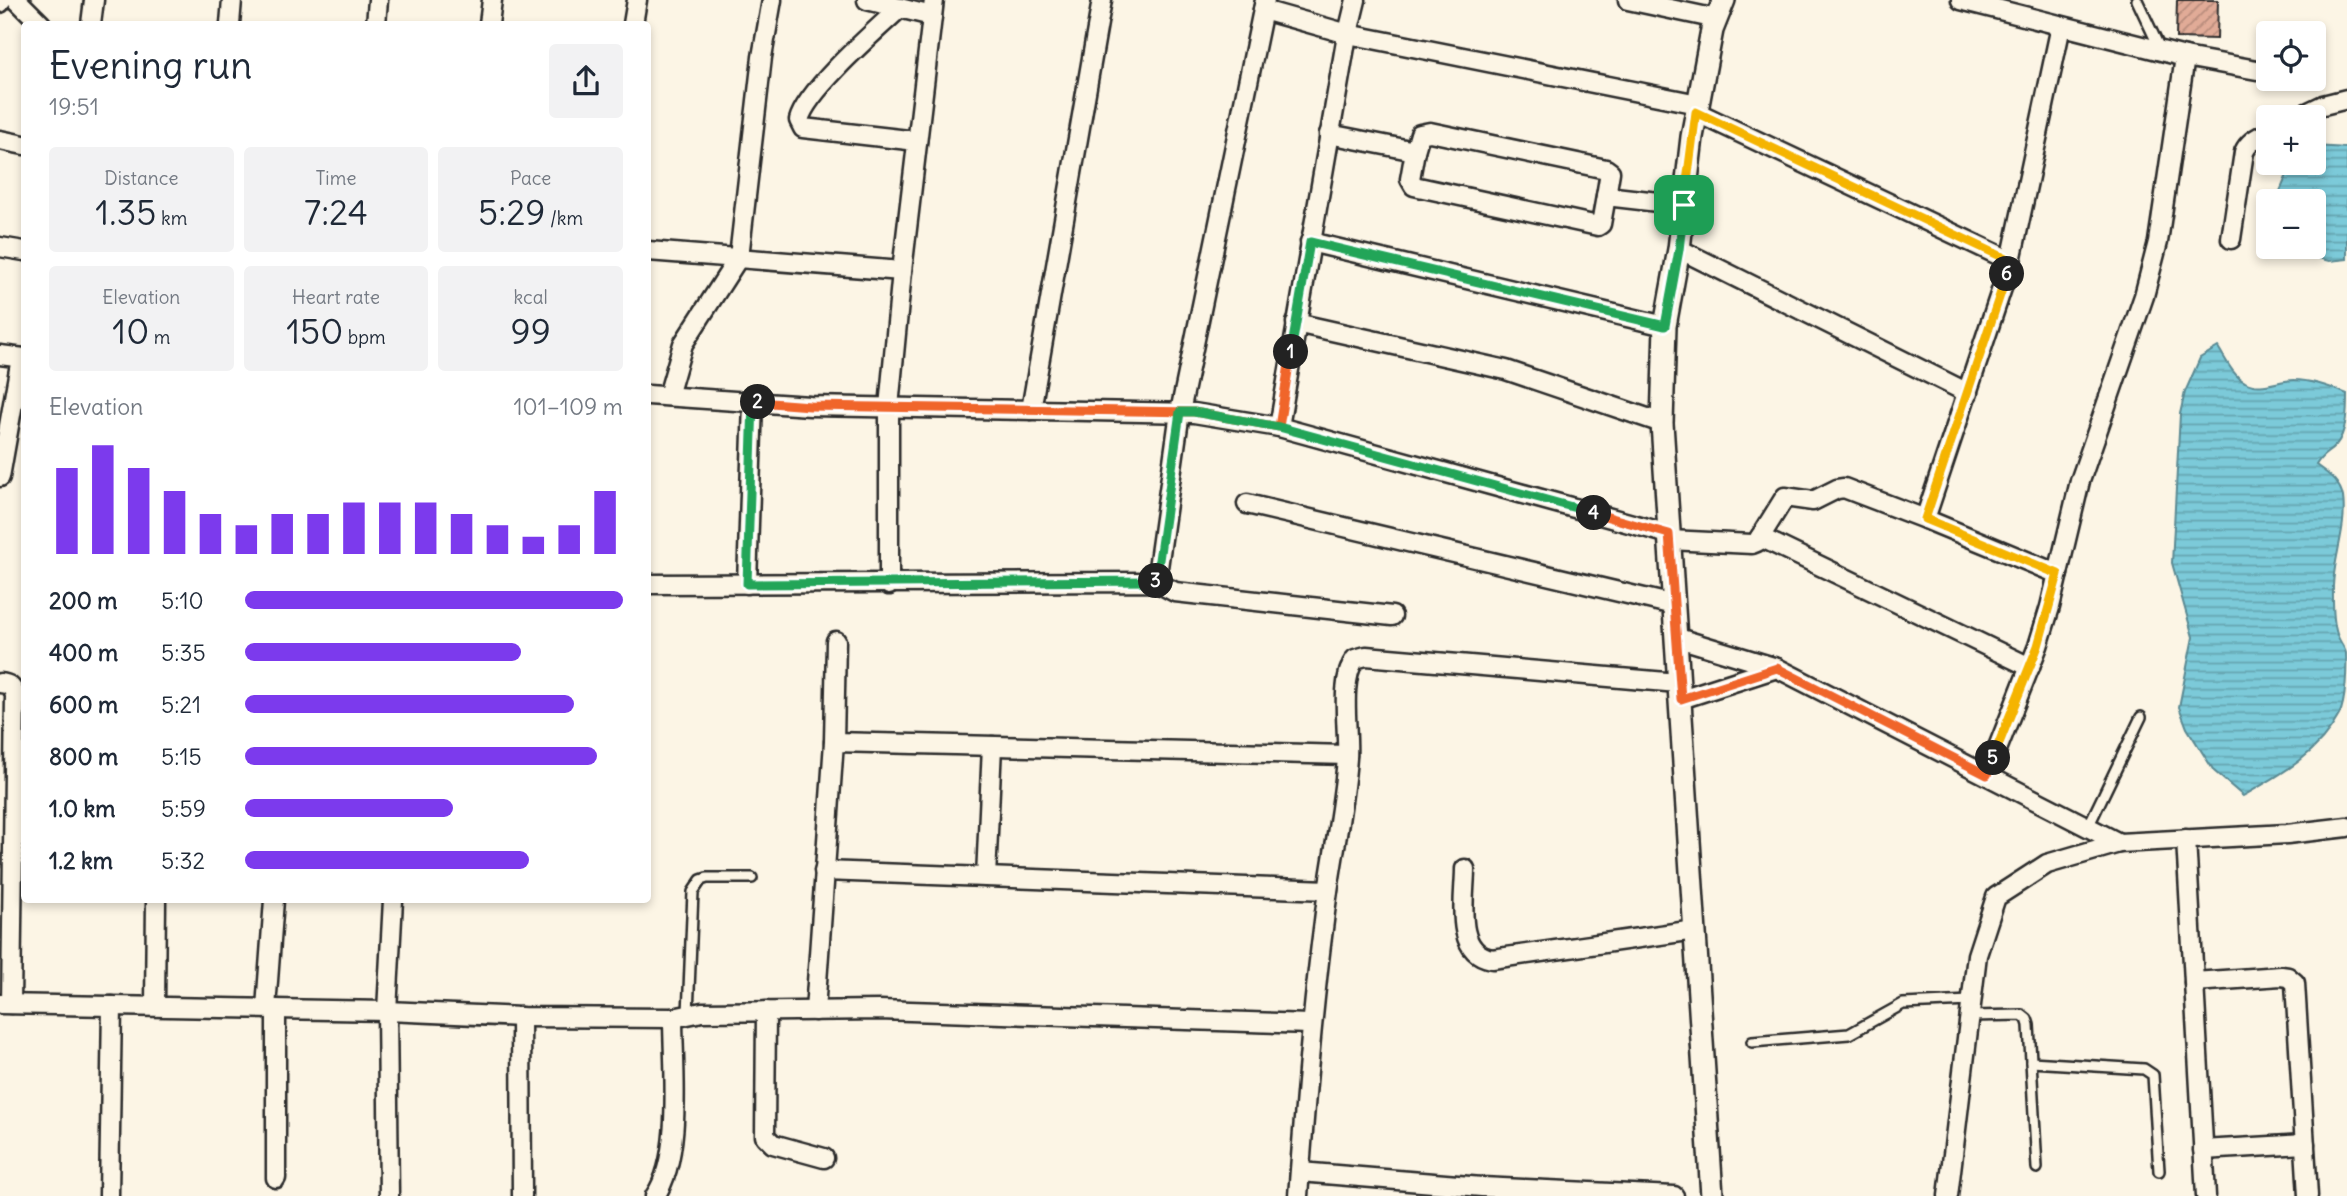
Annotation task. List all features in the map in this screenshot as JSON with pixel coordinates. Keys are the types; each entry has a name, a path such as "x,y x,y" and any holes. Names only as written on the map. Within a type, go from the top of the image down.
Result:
{"street":[{"path":"17,0 38,21"},
{"path":"91,21 94,0"},
{"path":"230,21 232,0"},
{"path":"376,21 378,0"},
{"path":"489,21 492,0"},
{"path":"634,21 637,0"},
{"path":"668,396 683,344 739,257 762,57 772,0"},
{"path":"867,0 900,8 933,8 889,407 889,585"},
{"path":"1031,410 1102,0"},
{"path":"1279,427 1329,134 1356,0"},
{"path":"1628,0 1720,9 1712,30 1697,108 1679,250 1665,326 1662,423 1712,1196"},
{"path":"1961,0 2185,57 2256,70"},
{"path":"1156,582 1180,412 1264,5 1348,34 1697,108 2011,261"},
{"path":"900,8 872,33 810,98 799,120 803,128 917,142"},
{"path":"1925,519 2011,261 2061,26"},
{"path":"1987,775 2042,633 2080,481 2144,296 2158,242 2185,57"},
{"path":"2323,105 2347,99"},
{"path":"1426,132 1606,169 1609,172 1606,196 1601,224 1598,226 1414,186 1410,179 1420,134 1426,132"},
{"path":"1329,134 1415,151"},
{"path":"2231,239 2244,152 2247,145 2256,138"},
{"path":"0,140 21,144"},
{"path":"1606,196 1684,205"},
{"path":"1310,242 1665,326"},
{"path":"0,247 21,250"},
{"path":"1679,250 1968,393"},
{"path":"651,251 902,271"},
{"path":"1296,323 1506,370 1662,423"},
{"path":"0,355 21,358"},
{"path":"0,477 21,368"},
{"path":"651,395 810,406 1194,412 1279,427 1669,537 1746,545 1757,542 1785,497 1813,501 1841,488 1925,519 2058,574"},
{"path":"747,584 753,402"},
{"path":"1247,504 1674,605"},
{"path":"1760,537 2030,667"},
{"path":"651,584 1156,582 1175,592 1392,616"},
{"path":"1675,638 1777,668 2119,843"},
{"path":"815,1011 834,742 836,641"},
{"path":"1298,1196 1310,1024 1347,755 1348,673 1354,659 1361,656 1679,691 1777,668"},
{"path":"0,683 12,687 15,695 19,786 6,1004 387,1010 521,1017 893,1011 1310,1024"},
{"path":"834,742 1347,755"},
{"path":"986,877 992,746"},
{"path":"1948,1196 1977,955 1996,897 2046,864 2119,843 2287,834 2347,827"},
{"path":"2186,839 2206,1196"},
{"path":"1465,869 1465,925 1468,944 1482,958 1492,959 1695,930"},
{"path":"824,871 1328,890"},
{"path":"155,1006 156,903"},
{"path":"274,903 271,1008 276,1178"},
{"path":"388,1196 387,1010 393,903"},
{"path":"2194,982 2281,976 2288,977 2295,983 2308,1196"},
{"path":"109,1196 112,1006"},
{"path":"766,1011 765,1136 773,1144 824,1158"},
{"path":"654,1196 665,1175 674,1131 680,1016"},
{"path":"521,1017 522,1196"},
{"path":"2203,1150 2305,1144"},
{"path":"1300,1172 1482,1191 1674,1196"}],"lane":[{"path":"2137,0 2161,51"},
{"path":"2088,827 2141,717"},
{"path":"680,1016 693,892 701,880 707,878 752,878"},
{"path":"1752,1042 1849,1034 1903,1004 1970,1008 2022,1015 2029,1025 2036,1168"},
{"path":"2031,1062 2149,1071 2153,1075 2159,1171"}],"water":[{"path":"2326,147 2347,148 2347,259 2329,261 2321,259 2326,259 2326,189 2281,189 2287,175 2326,175"},
{"path":"2218,347 2237,376 2245,382 2263,385 2301,380 2347,394 2342,434 2336,445 2316,465 2336,482 2343,497 2343,519 2333,586 2333,610 2335,628 2346,653 2343,702 2330,729 2309,753 2284,772 2243,796 2214,771 2187,728 2179,707 2193,637 2172,563 2180,414 2185,392 2200,358"}],"building":[{"path":"2177,0 2218,0 2217,39 2176,38"}],"route":[{"path":"1684,205 1665,326 1310,242 1279,427 1194,412 810,406 753,402 747,584 1156,582 1180,412 1194,412 1279,427 1669,534 1681,699 1777,668 1987,775 2038,646 2058,574 1925,519 2011,261 1696,112 1684,205"}]}
